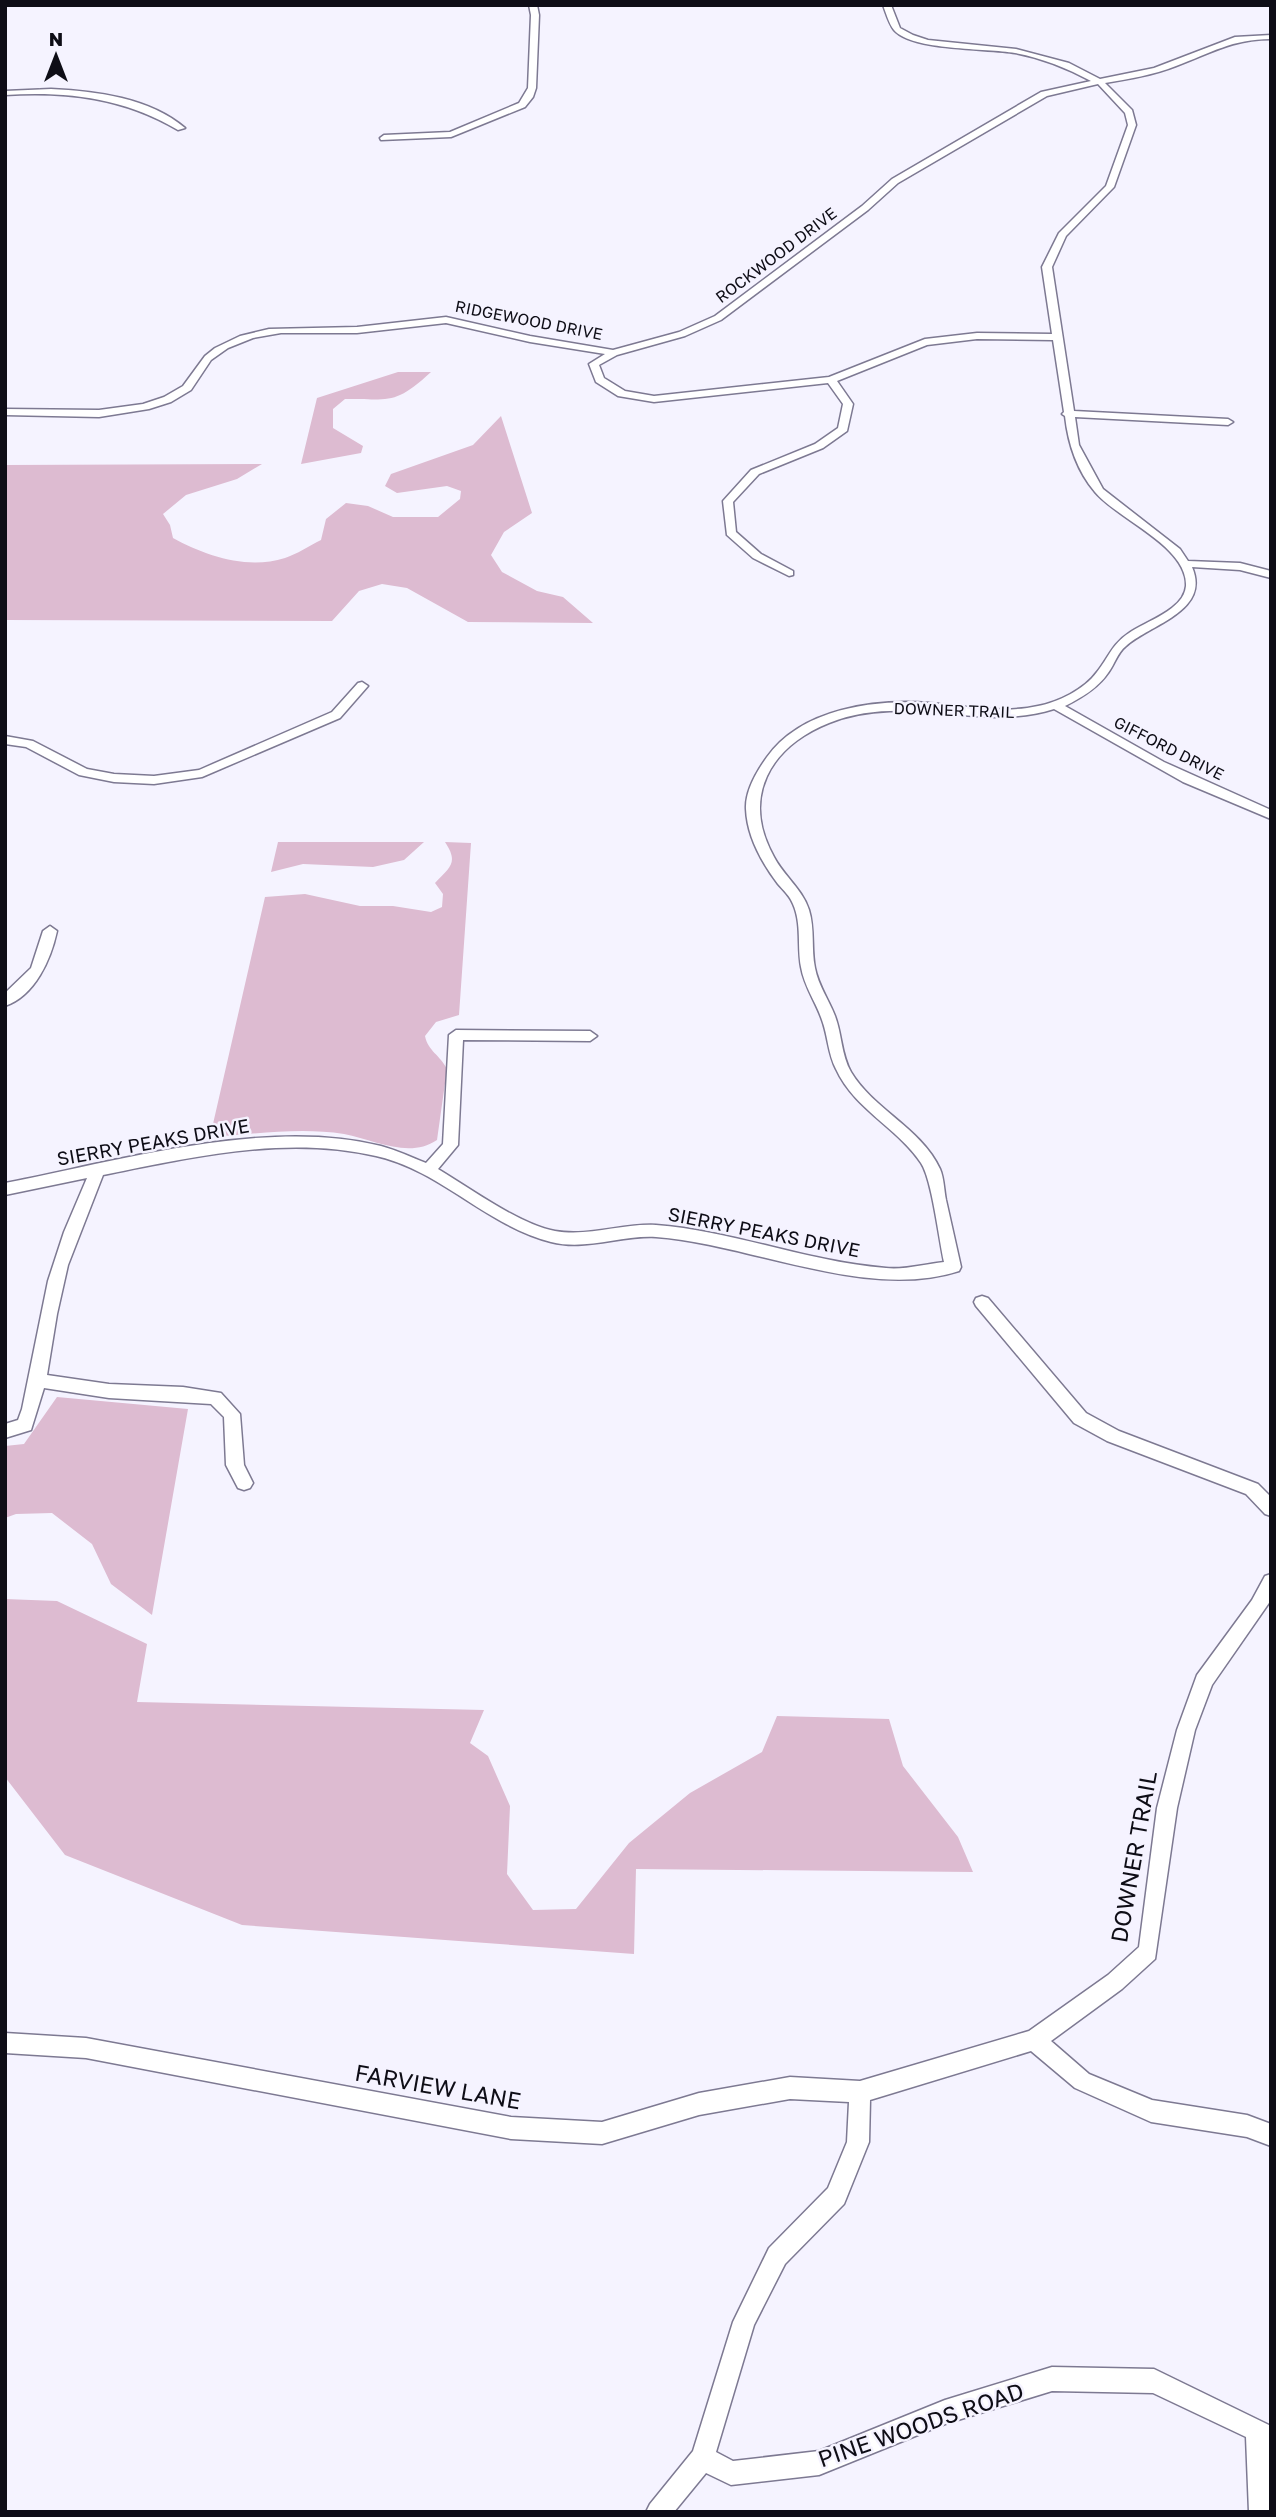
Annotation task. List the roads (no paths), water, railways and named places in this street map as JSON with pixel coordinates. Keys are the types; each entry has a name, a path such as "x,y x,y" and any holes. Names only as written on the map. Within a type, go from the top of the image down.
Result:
{"street":[{"path":"384,138 451,134 522,105 529,97 531,88 535,15 533,5"},
{"path":"887,5 897,29 910,37 927,42 1016,51 1066,65 1100,82 1129,112 1132,125 1110,187 1062,235 1047,267 1067,414 1074,445 1099,491 1156,534 1185,564 1223,564 1259,570 1271,575"},
{"name":"ROCKWOOD DRIVE","path":"614,353 682,334 718,318 865,208 895,181 1044,94 1066,87 1159,69 1216,43 1241,37 1271,37"},
{"path":"5,93 54,91 114,99 164,116 181,128"},
{"name":"RIDGEWOOD DRIVE","path":"5,412 110,413 142,408 169,399 190,386 208,358 230,343 254,334 289,328 356,330 415,321 445,320 614,353"},
{"path":"614,353 594,364 600,380 622,394 654,399 831,380 925,342 977,336 1058,337"},
{"path":"789,572 757,556 731,533 728,501 755,472 819,446 844,429 848,404 831,380"},
{"path":"1067,414 1228,422"},
{"name":"DOWNER TRAIL","path":"953,1267 933,1170 845,1074 833,1045 830,1020 814,992 807,967 805,919 800,901 765,857 752,807 763,773 780,749 805,730 841,714 910,706 994,715 1023,712 1054,704 1084,689 1101,674 1111,654 1124,641 1169,617 1187,600 1192,586 1185,564"},
{"path":"5,740 29,744 83,772 114,778 154,780 202,773 336,715 362,686"},
{"name":"GIFFORD DRIVE","path":"1054,704 1149,761 1271,815"},
{"path":"5,1001 39,971 50,931"},
{"path":"428,1171 450,1145 456,1035 590,1036"},
{"name":"SIERRY PEAKS DRIVE","path":"5,1189 226,1144 324,1142 380,1151 428,1171 521,1225 553,1237 578,1238 653,1231 705,1237 810,1262 888,1275 953,1267"},
{"path":"5,1431 25,1425 39,1380 52,1297 72,1231 98,1170"},
{"path":"982,1302 1080,1418 1113,1436 1252,1489 1271,1509"},
{"path":"39,1380 109,1391 215,1398 232,1414 235,1465 244,1483"},
{"name":"DOWNER TRAIL","path":"860,2092 1034,2039 1115,1982 1148,1952 1167,1808 1186,1730 1204,1681 1258,1606 1271,1582"},
{"path":"1034,2039 1082,2081 1151,2112 1247,2126 1271,2135"},
{"name":"FARVIEW LANE","path":"5,2043 86,2048 511,2128 602,2133 699,2104 790,2088 860,2092"},
{"path":"658,2512 703,2458 744,2322 777,2256 836,2196 858,2142 860,2092"},
{"name":"PINE WOODS ROAD","path":"703,2458 731,2473 819,2463 944,2412 1052,2379 1154,2381 1264,2435 1261,2512"}]}
